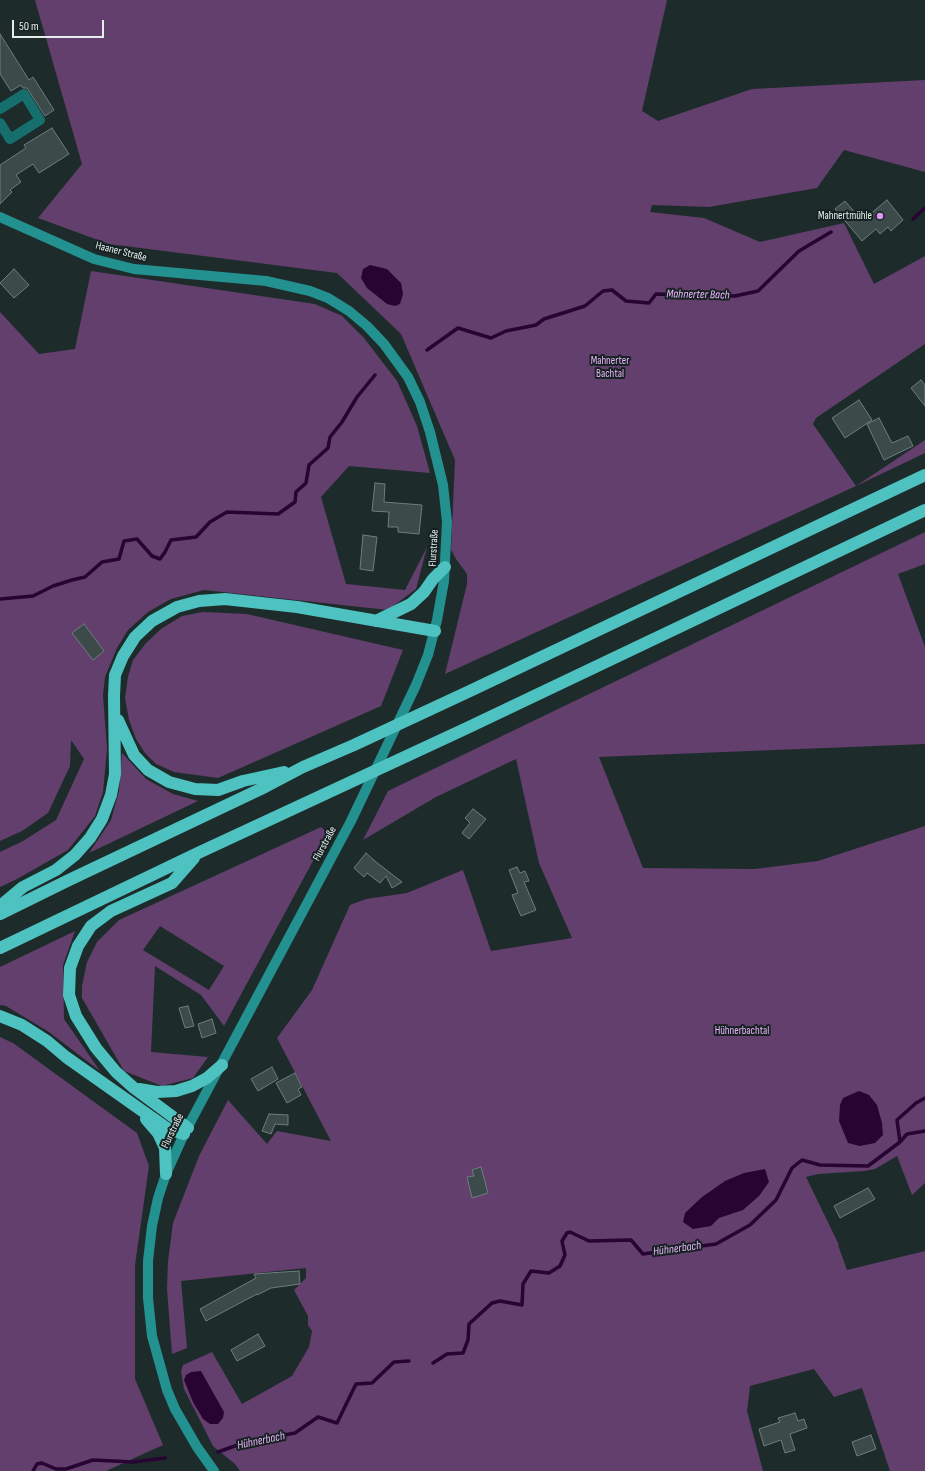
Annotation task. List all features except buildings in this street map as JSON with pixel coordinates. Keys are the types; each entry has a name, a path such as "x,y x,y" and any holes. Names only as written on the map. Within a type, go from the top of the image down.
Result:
{"highway":[{"path":"0,914 265,787 303,767 472,690 925,475"},
{"path":"0,948 925,510"},
{"path":"376,621 411,604 424,592 433,579 445,567"},
{"path":"0,906 23,887 56,870 75,855 90,838 102,819 111,795 116,774 115,675 123,656 135,637 152,621 177,607 199,601 226,599 297,607 435,631"},
{"path":"115,712 134,755 148,770 169,782 195,789 218,790 303,767"},
{"path":"186,1131 116,1072 96,1048 76,1016 69,995 70,968 78,946 91,926 111,912 172,883 198,853"},
{"path":"0,1016 22,1025 47,1041 66,1057 168,1129 186,1131"},
{"path":"134,1088 157,1092 176,1091 192,1086 207,1078 222,1065"},
{"path":"134,1106 158,1133 165,1148 166,1174"}],"main road":[{"name":"Haaner Straße","path":"0,217 94,259 134,269 175,274 266,281"},
{"name":"Flurstraße","path":"214,1471 197,1447 175,1408 167,1390 151,1329 148,1298 148,1261 152,1226 158,1198 166,1174 186,1131 222,1065 254,1001 352,821 416,685 428,655 442,598 447,522 443,485 430,432 420,402 408,377 384,344 367,326 349,311 328,298 310,291 266,281"}],"street":[{"path":"0,109 24,94 40,120 10,139 0,123"}],"green space":[{"name":"Mahnerter Bachtal","path":"35,0 667,0 642,111 658,121 752,89 925,80 925,172 844,150 817,188 709,207 652,205 650,212 704,218 760,242 844,223 874,284 925,256 925,344 816,418 813,424 856,486 445,674 467,584 467,574 451,550 455,460 401,334 337,273 109,244 38,218 82,164"},
{"path":"91,271 315,304 342,316 364,338 397,381 417,426 430,473 349,466 321,497 346,584 405,590 427,547 416,589 388,610 204,590 171,599 148,612 128,630 117,648 105,677 103,695 107,749 103,792 95,816 68,850 0,887 0,852 23,841 56,820 84,759 71,740 70,766 48,813 22,831 0,841 0,312 39,354 75,349"},
{"path":"925,440 925,453 856,486"},
{"name":"Hühnerbachtal","path":"925,532 925,564 898,574 925,647 925,744 599,757 643,868 755,869 818,861 925,826 925,1183 912,1195 897,1156 875,1169 818,1174 806,1177 839,1245 847,1270 925,1251 925,1471 890,1471 862,1388 834,1397 814,1369 750,1386 747,1411 763,1471 240,1471 235,1464 213,1446 184,1389 181,1371 183,1365 212,1352 242,1404 292,1376 309,1347 312,1331 308,1325 308,1316 294,1290 306,1278 306,1268 181,1281 187,1348 172,1354 167,1289 168,1261 173,1223 199,1156 228,1100 267,1144 277,1131 331,1141 277,1038 312,990 350,905 366,899 407,893 463,870 491,951 572,938 539,863 516,759 436,797 363,840 388,791"},
{"path":"203,612 247,614 403,650 381,706 218,778 174,772 156,764 145,753 136,739 129,720 125,698 128,677 133,660 146,643 161,629 182,616"},
{"path":"122,753 146,779 173,794 198,801 89,853 111,820 119,791"},
{"path":"321,827 328,833 224,1026 201,995 155,966 151,1052 208,1057 193,1078 162,1086 124,1071 82,998 82,986 87,962 97,942 119,920","holes":["160,926 224,966 209,990 143,950"]},
{"path":"75,931 63,965 64,1019 100,1071 49,1032 6,1006 0,1005 0,967"},
{"path":"0,1037 13,1043 137,1133 149,1166 135,1265 135,1379 163,1445 106,1471 0,1471"}],"shaded area":[{"path":"370,265 387,269 401,283 403,294 400,304 395,306 387,304 367,288 361,278 363,269"},
{"path":"859,1091 869,1095 877,1105 882,1123 883,1135 875,1143 860,1146 848,1143 839,1121 840,1105 843,1098"},
{"path":"765,1169 769,1182 759,1196 743,1210 719,1218 711,1226 693,1229 683,1222 685,1213 702,1197 725,1181 744,1173"},
{"path":"201,1371 224,1412 223,1418 218,1424 210,1424 203,1419 193,1402 184,1380 186,1375 191,1372"}],"waterway":[{"name":"Mahnerter Bach","path":"913,219 925,208"},
{"name":"Mahnerter Bach","path":"427,350 458,328 491,338 506,331 536,325 544,319 585,306 603,291 612,290 626,301 649,303 656,294 735,296 758,291 799,251 831,232"},
{"name":"Mahnerter Bach","path":"0,599 33,596 53,586 85,577 102,562 119,559 124,541 137,539 152,556 160,559 171,540 196,537 210,522 227,512 278,514 295,502 296,492 306,483 309,465 328,448 330,437 342,422 357,397 375,375"},
{"path":"900,1142 897,1120 916,1103 925,1098"},
{"name":"Hühnerbach","path":"433,1363 447,1354 463,1353 468,1340 469,1324 492,1303 500,1301 522,1305 523,1284 531,1271 549,1273 560,1266 565,1255 562,1241 567,1233 570,1232 589,1241 631,1240 643,1254 716,1244 750,1225 776,1200 792,1168 802,1160 820,1165 868,1166 900,1142 907,1134 925,1131"},
{"name":"Hühnerbach","path":"218,1452 243,1443 295,1433 318,1417 337,1423 356,1384 372,1383 394,1362 409,1361"},
{"name":"Hühnerbach","path":"33,1471 37,1464 42,1463 56,1469 66,1469 93,1460 133,1462 165,1458"}],"place":[{"name":"Mahnertmühle","path":"880,216"}]}
